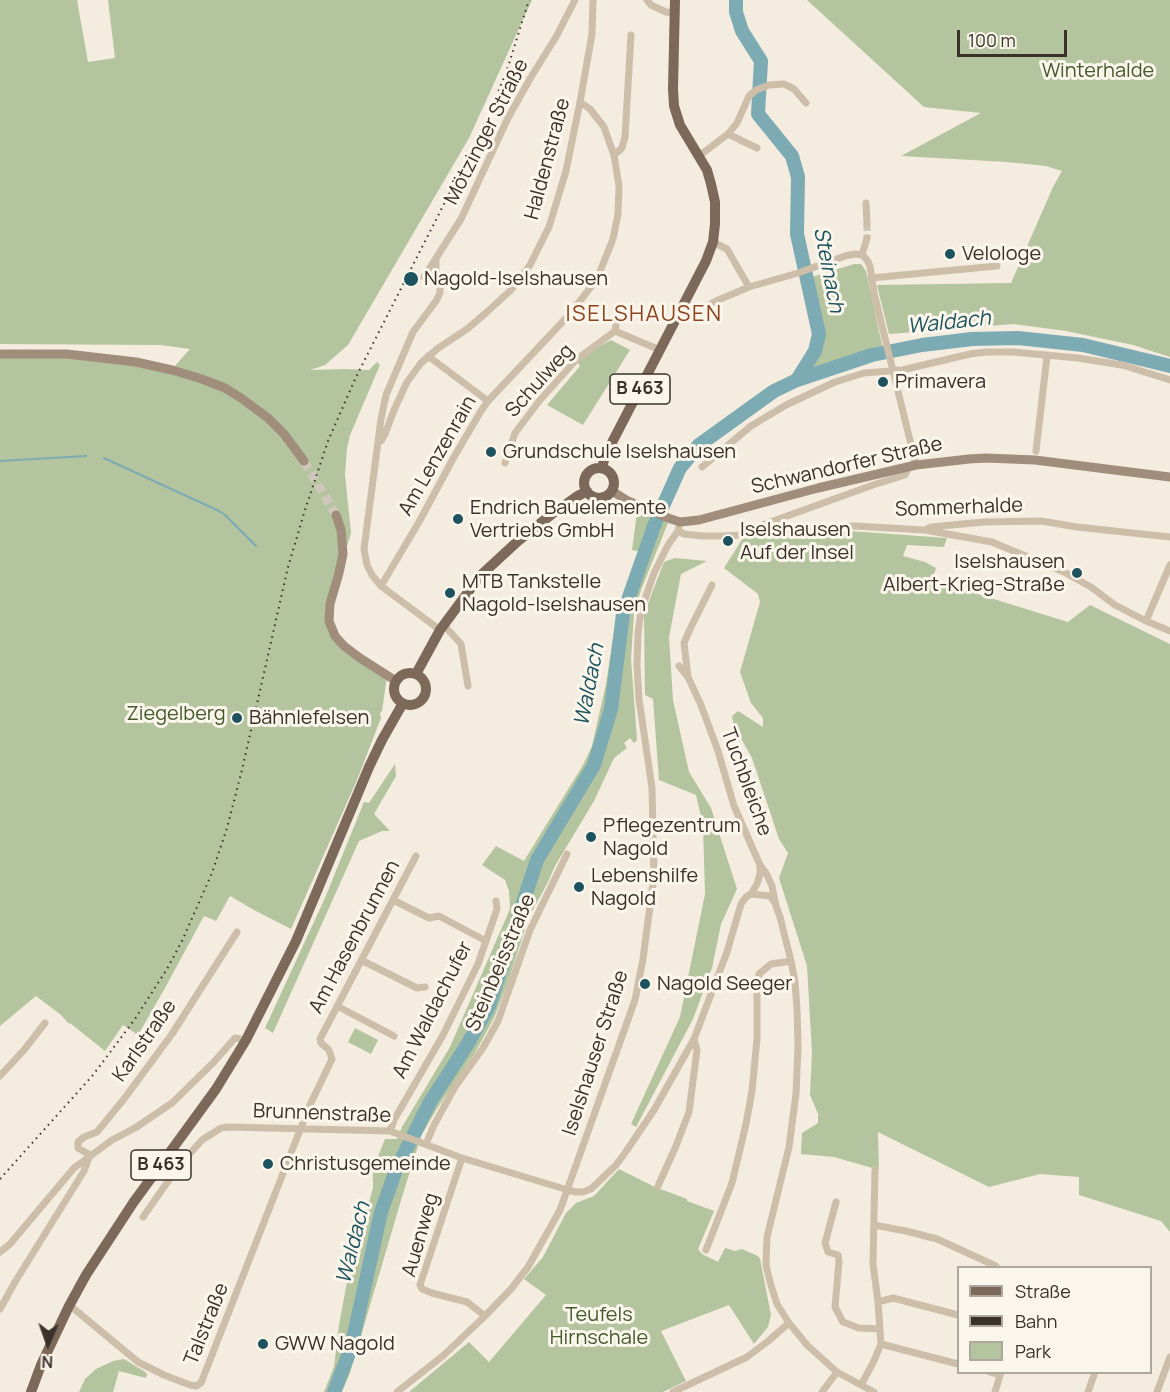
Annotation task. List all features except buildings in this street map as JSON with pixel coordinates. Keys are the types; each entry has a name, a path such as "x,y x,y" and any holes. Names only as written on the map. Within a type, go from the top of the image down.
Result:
{"main road":[{"name":"B 463","path":"602,468 605,456 681,311 713,242 715,202 707,170 680,125 674,106 675,0"},
{"path":"0,354 67,354 136,362 202,379 233,393 268,418 284,434 304,461"},
{"name":"Schwandorfer Straße","path":"612,491 664,516 679,526 818,488 912,466 969,459 1056,462 1170,477"},
{"path":"602,468 611,473 614,487 612,491 600,498 590,495 584,482 588,473 602,468"},
{"path":"416,674 441,627 480,576 552,514 587,491"},
{"path":"336,515 341,530 343,554 330,604 329,621 334,636 360,658 396,681"},
{"path":"416,674 423,681 426,691 424,696 412,705 403,703 398,700 394,691 396,681 403,675 416,674"},
{"name":"B 463","path":"31,1392 41,1365 86,1275 133,1203 216,1089 246,1040 296,941 369,767 403,703"}],"street":[{"name":"Mötzinger Straße","path":"424,278 461,219 508,118 556,37 574,0"},
{"name":"Haldenstraße","path":"378,441 381,441 385,434 407,382 421,363 467,329 511,290 530,265 549,227 566,171 580,102 592,34 593,0"},
{"path":"647,0 651,5 674,13"},
{"path":"614,155 622,148 625,136 631,35"},
{"path":"699,156 729,134 737,123 749,96 756,90 769,85 783,84 794,89 806,103"},
{"name":"Am Lenzenrain","path":"381,586 488,401 569,315 597,279 613,239 618,214 619,186 614,155 604,127 598,117 580,102"},
{"path":"729,134 757,148"},
{"path":"866,203 867,224"},
{"path":"862,255 867,238"},
{"path":"713,242 727,249 749,287"},
{"path":"681,311 694,313 749,287 845,256 862,255 870,266 912,466 905,475 754,528 751,534"},
{"path":"436,260 440,293 413,332 386,395 364,549 367,565 381,586 441,627 461,644 468,686"},
{"path":"871,278 997,266"},
{"path":"619,307 615,331 660,350"},
{"name":"Schulweg","path":"505,463 515,433 540,399 576,360 615,331"},
{"path":"702,467 751,426 786,405 835,382 864,373 902,370 970,354 1013,352 1122,365 1170,380"},
{"path":"428,356 488,401"},
{"path":"1036,451 1047,356"},
{"name":"Sommerhalde","path":"679,526 684,534 702,536 855,526 925,530 931,527 984,522 1041,521 1170,537"},
{"name":"Iselshauser Straße","path":"397,1392 444,1355 485,1316 528,1267 560,1210 635,1000 644,959 654,876 652,788 637,666 638,633 641,611 654,573 679,526"},
{"path":"925,530 992,542 1064,572 1091,587 1115,605 1170,631"},
{"path":"1146,621 1170,565"},
{"name":"Tuchbleiche","path":"688,677 684,643 712,585"},
{"name":"Tuchbleiche","path":"679,666 688,677 701,705 734,806 760,865 772,886 795,982 798,1047 796,1094 789,1147 766,1245 766,1265 770,1282 777,1304 807,1345 837,1372 874,1392"},
{"name":"Steinbeisstraße","path":"426,1144 455,1087 483,1048 498,1021 530,930 567,854"},
{"name":"Am Hasenbrunnen","path":"300,1129 332,1059 329,1050 320,1039 416,856"},
{"name":"Tuchbleiche","path":"694,1040 727,952 741,904 757,884 760,865"},
{"path":"751,894 770,896 775,903"},
{"path":"393,900 429,918 439,916 486,941"},
{"name":"Am Waldachufer","path":"394,1132 394,1120 443,1035 478,964 497,909 496,901"},
{"name":"Karlstraße","path":"90,1155 78,1148 78,1142 97,1132 124,1099 172,1034 237,932"},
{"path":"361,960 417,988 425,987"},
{"path":"706,1250 732,1183 750,1102 757,1039 759,974 771,964 791,961"},
{"path":"337,1006 394,1036"},
{"path":"0,1076 45,1023"},
{"path":"0,1252 10,1244 74,1168 112,1140 135,1128 172,1103 235,1038 246,1040"},
{"path":"568,1190 584,1192 591,1189 616,1165 654,1110 694,1040"},
{"path":"658,1186 689,1112 697,1050 694,1040"},
{"name":"Brunnenstraße","path":"143,1217 178,1167 202,1140 220,1128 228,1127 394,1132 462,1158 568,1190"},
{"name":"Talstraße","path":"69,1306 138,1362 190,1385 201,1383 300,1129"},
{"path":"0,1309 84,1171 90,1155"},
{"name":"Auenweg","path":"462,1158 420,1286 432,1293 467,1302 485,1316"},
{"path":"861,1385 881,1344 873,1264 875,1169"},
{"path":"836,1202 825,1243 828,1252 838,1255 839,1261 835,1307 843,1322 860,1328 880,1329"},
{"path":"874,1226 937,1239 996,1266"},
{"path":"878,1302 893,1298 957,1315"},
{"path":"673,1392 747,1357 789,1323"},
{"path":"881,1344 957,1364"},
{"path":"1156,1392 1170,1357"},
{"path":"822,1392 837,1372"},
{"path":"995,1392 1001,1374"},
{"path":"1088,1392 1094,1374"}],"green space":[{"name":"Ziegelberg","path":"0,0 77,0 88,62 115,58 108,0 532,0 469,138 348,345 325,365 310,370 369,370 377,362 380,365 350,435 347,448 345,475 351,533 330,604 335,636 387,676 381,718 357,780 291,929 230,896 216,921 204,916 138,1035 123,1025 105,1051 36,996 0,1026 0,358 74,357 174,367 190,349 160,345 0,344"},
{"name":"Winterhalde","path":"807,0 1170,0 1170,357 1133,345 1066,331 1014,324 889,334 877,285 1011,283 1062,171 1046,166 1007,162 901,156 981,113 924,107"},
{"path":"861,264 866,271 883,349 811,375 825,335 812,277"},
{"path":"611,340 630,350 583,425 547,405 580,366 576,360"},
{"path":"637,513 668,523 634,613 631,659 637,740 634,743 630,738 624,743 627,748 614,758 594,801 555,866 529,917 494,1018 476,1051 421,1136 350,1373 342,1392 324,1392 334,1367 347,1282 373,1188 373,1169 385,1139 397,1139 450,1047 510,909 509,891 505,880 482,865 496,846 524,861 583,765 592,746 613,639 638,551 632,550"},
{"path":"849,531 947,538 944,547 907,545 903,556 925,562 936,568 932,580 1068,622 1090,605 1170,644 1170,1232 1161,1221 1079,1195 1079,1177 1040,1174 989,1187 878,1132 879,1170 834,1157 801,1154 802,1133 818,1123 818,1114 810,1095 812,1052 807,966 779,878 788,853 779,839 752,758 734,726 732,716 738,711 763,727 763,718 751,703 740,672 760,602 758,594 724,568 743,538"},
{"path":"675,558 707,561 681,574 669,637 673,700 689,772 711,808 737,889 721,924 712,968 693,1019 636,1127 631,1124 680,1017 705,894 703,825 696,795 659,780 653,699 645,695 644,614 664,562"},
{"path":"395,764 396,776 374,814 390,831 382,831 359,841 273,1033 265,1028 325,898 364,802 369,803"},
{"path":"355,1028 378,1040 371,1054 348,1042"},
{"name":"Teufels Hirnschale","path":"619,1169 655,1187 714,1211 698,1249 702,1254 718,1262 725,1248 735,1251 742,1249 758,1256 771,1315 768,1327 754,1344 729,1305 661,1331 686,1381 663,1392 409,1392 469,1342 489,1362 546,1295 524,1279 543,1257 566,1213 576,1203 594,1196"},
{"path":"124,1359 144,1371 147,1374 146,1378 119,1371 113,1392 79,1392 85,1379 96,1369 113,1361"}],"waterway":[{"name":"Steinach","path":"736,0 736,12 742,31 761,61 758,114 792,156 798,177 797,234 819,334 815,351 797,380"},
{"name":"Waldach","path":"334,1392 351,1348 381,1212 396,1170 430,1102 489,1006 537,860 594,765 611,709 623,614 654,526 680,468 699,445 774,391 797,380 872,355 922,345 972,339 1018,338 1083,345 1170,366"},
{"path":"0,461 86,456"},
{"path":"104,458 219,511 256,546"}],"tunnel":[{"path":"867,224 867,238"},
{"path":"304,461 336,515"}],"railway":[{"path":"0,1179 93,1075 135,1019 182,941 212,873 227,828 288,567 328,441 356,377 494,102 507,70 529,0"}],"place":[{"name":"Velologe","path":"950,254"},
{"name":"Nagold-Iselshausen","path":"411,279"},
{"name":"Primavera","path":"883,382"},
{"name":"Grundschule Iselshausen","path":"491,452"},
{"name":"Endrich Bauelemente Vertriebs GmbH","path":"458,519"},
{"name":"Iselshausen Auf der Insel","path":"728,541"},
{"name":"Iselshausen Albert-Krieg-Straße","path":"1077,573"},
{"name":"MTB Tankstelle Nagold-Iselshausen","path":"450,593"},
{"name":"Bähnlefelsen","path":"237,718"},
{"name":"Pflegezentrum Nagold","path":"591,837"},
{"name":"Lebenshilfe Nagold","path":"579,887"},
{"name":"Nagold Seeger","path":"645,984"},
{"name":"Christusgemeinde","path":"268,1164"},
{"name":"GWW Nagold","path":"263,1344"}],"district":[{"name":"ISELSHAUSEN","path":"644,315"}]}
